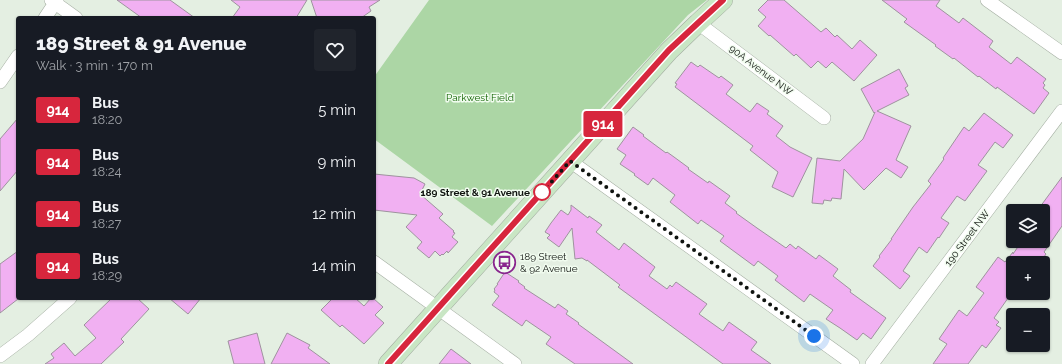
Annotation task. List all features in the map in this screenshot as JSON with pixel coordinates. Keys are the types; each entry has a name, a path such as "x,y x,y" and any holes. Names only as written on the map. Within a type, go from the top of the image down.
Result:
{"street":[{"path":"388,364 669,50 723,0"},
{"path":"988,0 1062,53"},
{"path":"45,16 54,1 73,16"},
{"name":"90A Avenue NW","path":"698,23 824,118"},
{"path":"0,82 16,59"},
{"name":"190 Street NW","path":"872,364 1062,111"},
{"path":"570,161 853,364"},
{"path":"376,263 515,364"},
{"path":"0,356 28,335 68,300"}],"green space":[{"name":"Parkwest Field","path":"429,0 707,0 688,15 492,226 376,140 376,74"}],"building":[{"path":"117,0 170,0 192,16 139,16"},
{"path":"231,0 307,0 297,16 233,16 240,7"},
{"path":"311,0 380,0 369,7 371,11 364,16 316,16"},
{"path":"768,0 784,0 821,32 826,28 835,37 837,35 852,49 860,40 877,55 854,81 832,62 826,68 818,61 811,68 796,54 794,56 758,26 766,17 758,10"},
{"path":"882,0 940,0 936,6 959,23 963,18 993,41 989,47 1011,64 1017,57 1046,79 1043,83 1045,85 1043,88 1049,93 1034,114 997,87 996,89 935,46 936,45 904,22 907,19"},
{"path":"691,62 698,67 700,65 719,78 721,76 733,85 726,94 750,112 757,103 769,111 767,114 783,126 776,136 790,147 812,158 793,197 772,187 778,172 750,150 753,146 675,87 677,84 675,83"},
{"path":"899,69 908,86 905,88 909,95 877,111 911,126 896,160 908,167 901,178 886,168 864,190 844,169 841,199 832,198 831,201 824,200 823,204 812,203 817,158 840,161 863,139 875,112 874,113 861,89"},
{"path":"984,113 1013,135 1003,148 995,142 978,165 987,171 965,201 957,196 941,218 949,223 927,253 919,247 903,271 910,276 900,289 873,266 913,207 931,184 928,181 964,127 969,131"},
{"path":"16,120 16,172 0,191 0,139"},
{"path":"633,127 666,153 667,152 689,168 688,169 708,183 709,181 730,196 725,203 757,228 786,248 790,244 796,249 798,246 816,259 819,255 838,269 833,276 851,290 850,292 886,318 871,339 863,333 857,340 826,319 833,310 810,294 804,302 775,280 778,276 758,261 754,266 720,241 724,236 701,220 698,224 670,202 675,195 653,178 648,185 620,164 626,155 617,149"},
{"path":"376,174 414,178 425,184 420,194 443,214 439,218 454,231 453,232 455,233 452,237 458,242 448,253 447,251 440,256 435,251 429,258 417,248 422,242 406,227 417,215 376,210"},
{"path":"1062,177 1062,226 1050,243 1050,204 1042,204"},
{"path":"571,205 588,218 589,216 602,225 596,232 619,250 624,243 655,267 649,276 667,289 670,285 672,287 676,282 707,304 699,314 723,331 729,322 757,342 751,350 771,364 723,364 618,287 620,285 587,260 582,258 575,259 572,228 559,247 547,238 550,235 545,232 551,223 561,210 568,215 571,210"},
{"path":"1017,248 1047,248 1044,252 1046,254 1045,256 1010,256 1013,252 1013,254"},
{"path":"16,252 17,300 0,313 0,264"},
{"path":"998,257 1005,262 1006,261 1007,300 994,318 999,322 996,325 1001,328 986,348 982,345 968,364 933,364 947,344 939,339 959,310 967,316 984,293 976,287"},
{"path":"505,272 519,281 518,282 525,287 524,288 555,308 558,304 568,311 566,314 579,323 578,324 633,364 575,364 546,344 551,337 526,320 522,326 492,305 499,296 494,292 494,289"},
{"path":"110,300 139,300 149,309 121,339 124,342 101,364 45,364 54,358 51,354 64,343 75,356 96,338 84,325"},
{"path":"171,300 199,300 188,314"},
{"path":"331,300 357,300 364,306 369,300 375,300 383,307 375,315 384,323 364,344 342,325 340,327 321,310"},
{"path":"257,333 265,364 234,364 228,341"},
{"path":"287,333 310,345 308,348 330,364 271,364"},
{"path":"451,349 471,364 439,364"}],"bus line":[{"name":"914","path":"388,364 669,50 723,0"}],"place":[{"name":"189 Street & 91 Avenue","path":"542,192"},
{"name":"189 Street & 92 Avenue","path":"504,262"}],"route":[{"path":"542,192 540,195 570,161 814,336"}]}
